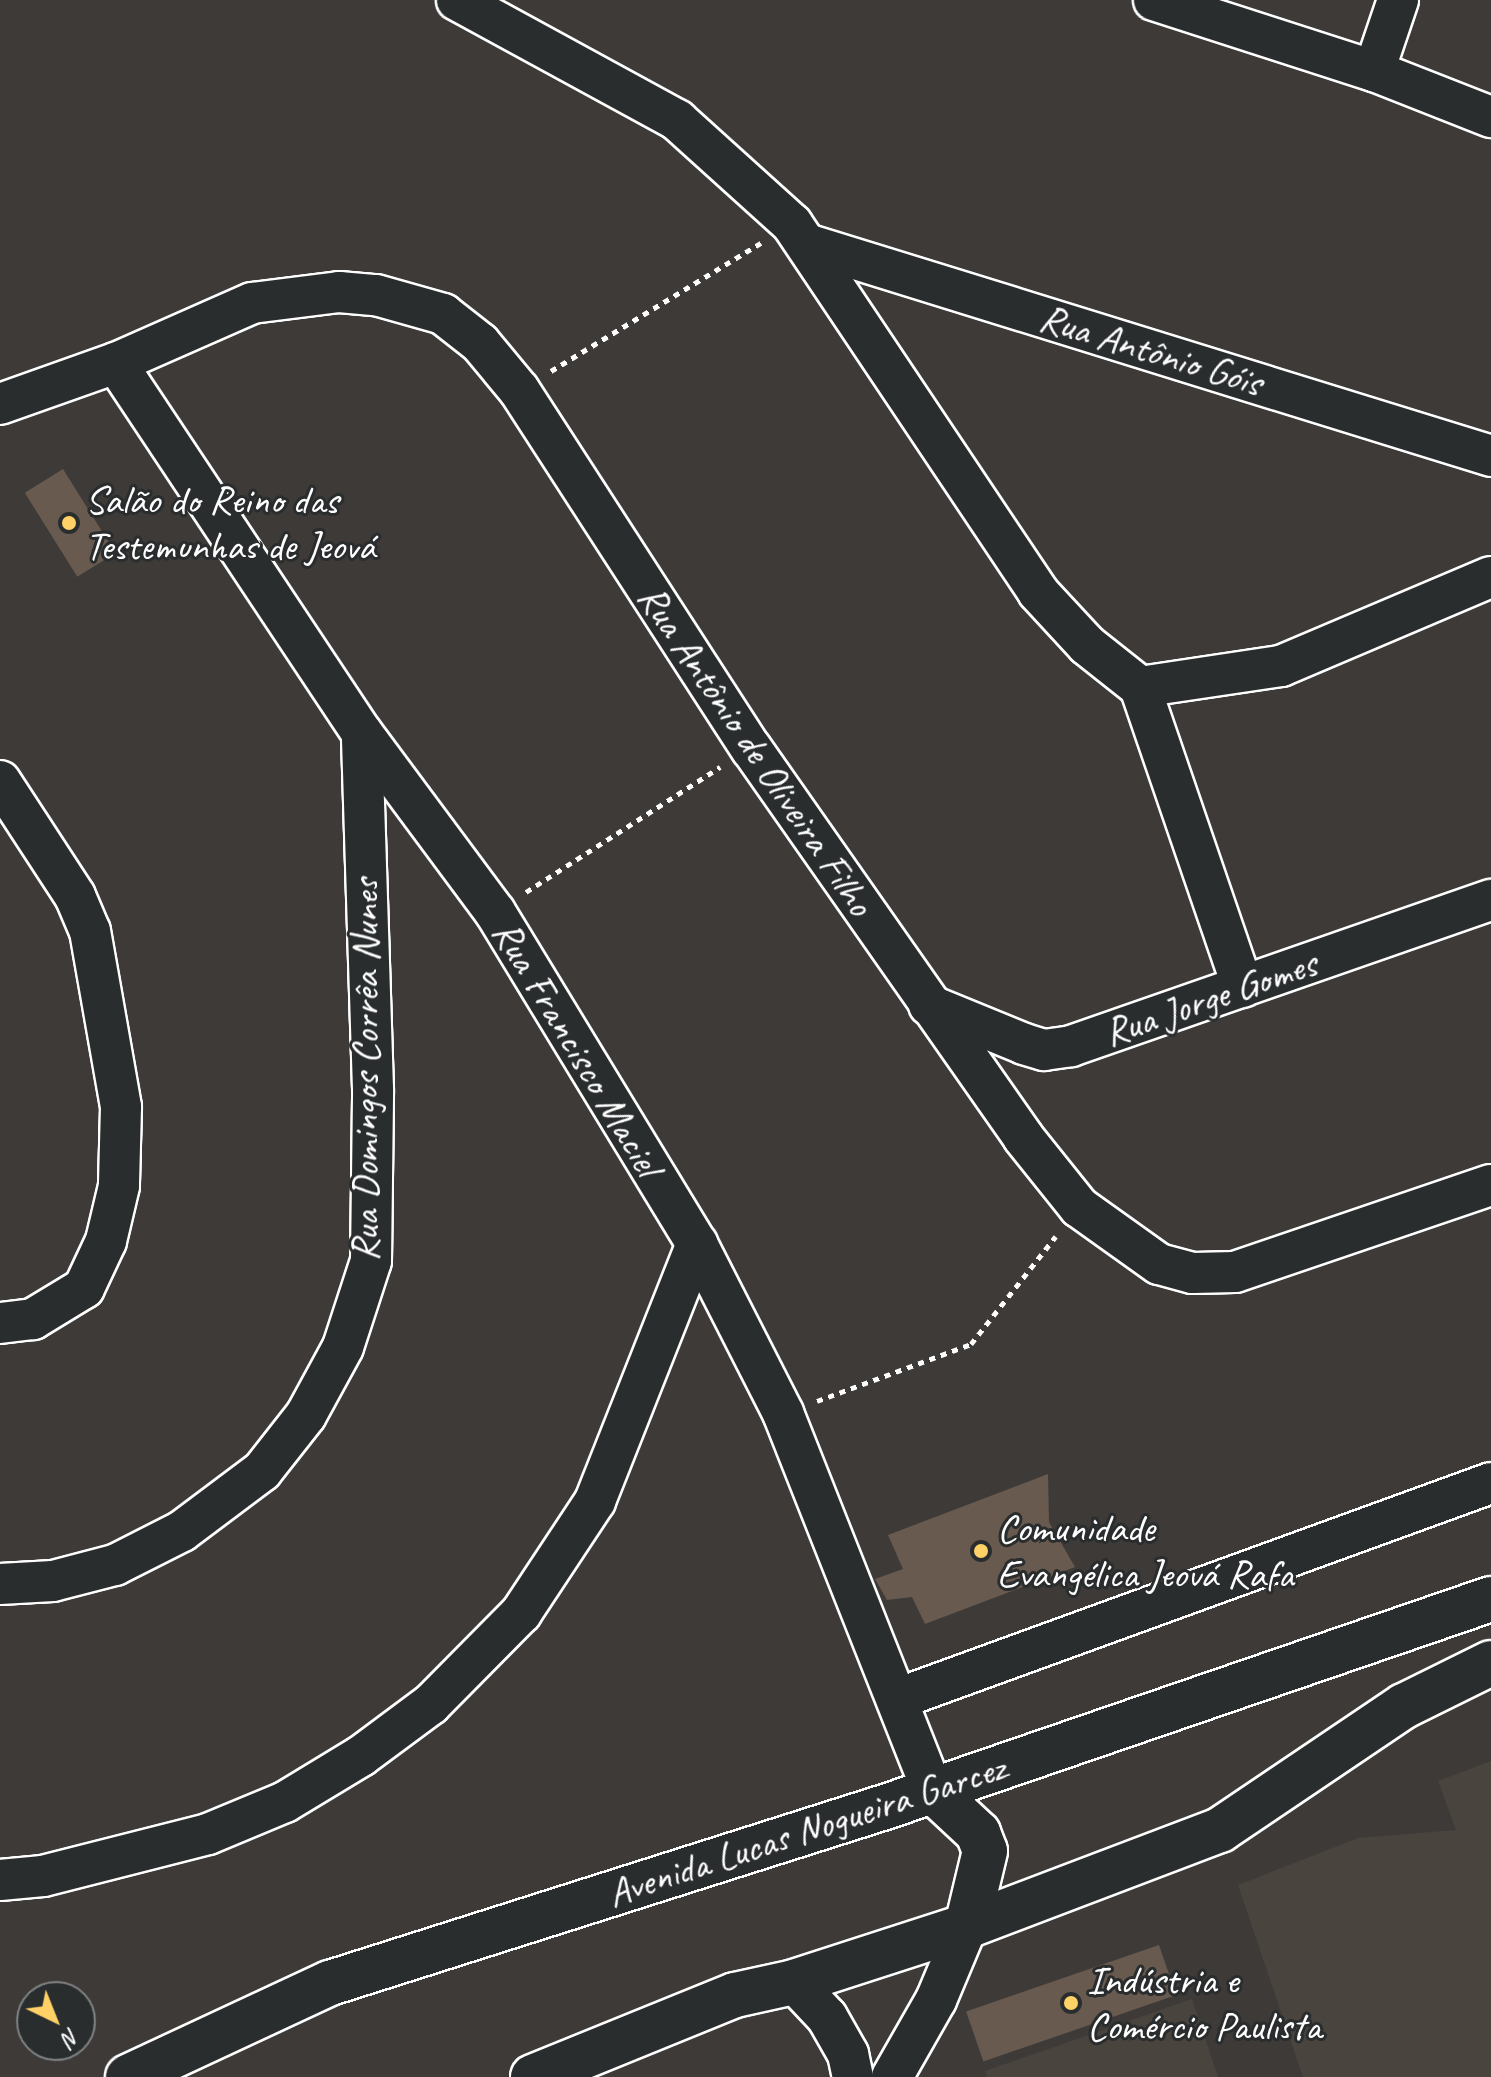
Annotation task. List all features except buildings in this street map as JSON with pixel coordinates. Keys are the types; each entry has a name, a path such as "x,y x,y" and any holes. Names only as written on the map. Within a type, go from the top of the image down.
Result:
{"main road":[{"name":"Avenida Lucas Nogueira Garcez","path":"128,2077 330,1983 933,1791 1491,1599"},
{"path":"533,2077 735,1995 794,1982 967,1926 1220,1830 1404,1706 1491,1663"},
{"path":"933,1791 978,1833 985,1851 967,1926"}],"street":[{"path":"457,0 677,120 801,234 1038,592 1087,645 1140,687 1243,987"},
{"path":"1154,0 1374,71 1491,117"},
{"path":"1374,71 1398,0"},
{"name":"Rua Antônio Góis","path":"801,234 1491,456"},
{"name":"Rua Antônio de Oliveira Filho","path":"0,404 116,363 252,303 339,292 376,295 443,314 480,343 519,390 751,748 929,1005 1079,1207 1159,1264 1193,1273 1235,1272 1491,1185"},
{"name":"Rua Francisco Maciel","path":"116,363 362,733 495,912 697,1244 783,1413 933,1791"},
{"path":"1140,687 1281,666 1491,577"},
{"name":"Rua Domingos Corrêa Nunes","path":"0,1584 53,1581 115,1565 182,1531 262,1471 306,1415 343,1347 371,1261 373,1089 362,733"},
{"path":"0,781 75,896 90,931 121,1107 119,1186 106,1241 84,1288 33,1319 0,1323"},
{"name":"Rua Jorge Gomes","path":"929,1005 1044,1050 1071,1046 1491,900"},
{"path":"0,1880 43,1876 208,1834 285,1802 361,1756 431,1704 521,1613 595,1501 697,1244"},
{"path":"897,1699 1491,1483"},
{"path":"892,2077 936,2000 967,1926"},
{"path":"794,1982 827,2017 848,2054 853,2077"}],"path":[{"path":"519,390 801,234"},
{"path":"495,912 751,748"},
{"path":"783,1413 971,1344 1079,1207"}],"shaded area":[{"path":"1491,1761 1491,2077 1303,2077 1238,1885 1358,1838 1456,1830 1438,1781"},
{"path":"1192,1999 1218,2077 987,2077 985,2071"}],"place":[{"name":"Salão do Reino das Testemunhas de Jeová","path":"69,523"},
{"name":"Comunidade Evangélica Jeová Rafa","path":"981,1551"},
{"name":"Indústria e Comércio Paulista","path":"1071,2003"}]}
